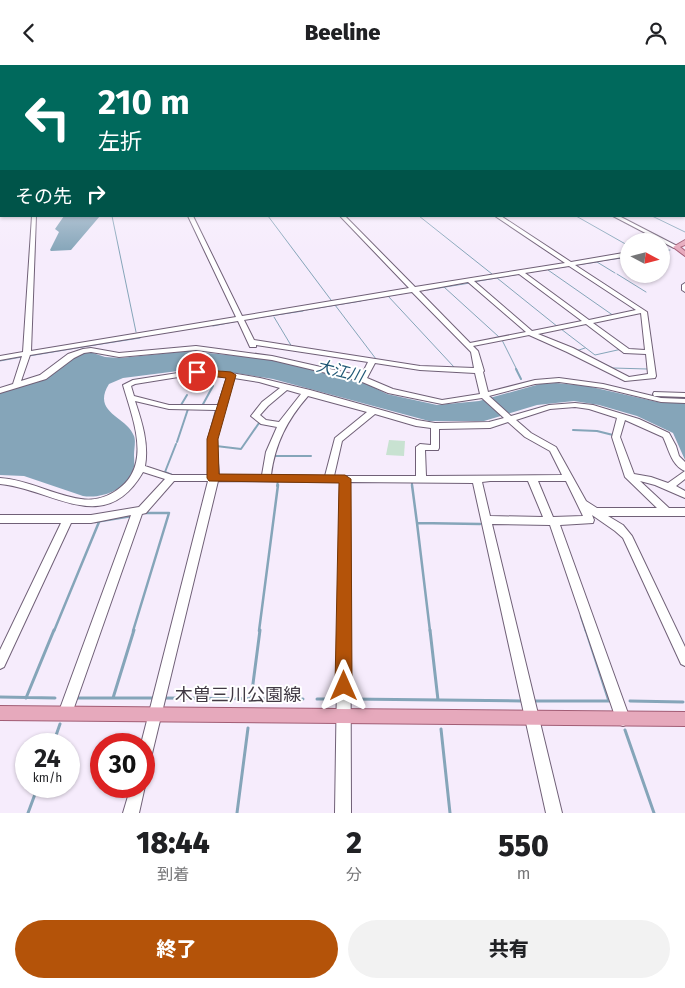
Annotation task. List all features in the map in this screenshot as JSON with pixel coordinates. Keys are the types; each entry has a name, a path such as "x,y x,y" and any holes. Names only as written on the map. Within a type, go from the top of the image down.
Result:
{"main road":[{"path":"685,242 676,247 685,254"},
{"name":"木曽三川公園線","path":"0,713 685,719"}],"street":[{"path":"16,385 27,354 34,217"},
{"path":"190,217 252,341 256,355"},
{"path":"343,217 474,351 480,371 484,397 528,435 553,449 589,520 486,520"},
{"path":"469,280 531,333 628,379 652,377 645,313 498,217"},
{"path":"617,217 676,247"},
{"path":"670,248 676,247"},
{"path":"0,358 620,256"},
{"path":"520,272 627,351 650,352"},
{"path":"685,285 685,290"},
{"path":"469,345 643,311"},
{"path":"252,341 420,368 480,371"},
{"path":"0,391 43,377 71,356 87,350 120,355 196,348 256,355 363,379 391,391 442,402 484,397 535,382 559,380 603,386 661,400 685,401"},
{"path":"363,379 372,361"},
{"path":"0,663 72,519 91,504 118,495 137,477 141,468 140,430 127,385 133,382 197,372 260,379 416,423 435,426 490,425 549,407 575,405 590,407 636,421 666,435 675,457 685,468"},
{"path":"151,733 214,478 212,439 231,375"},
{"path":"628,379 631,392"},
{"path":"282,425 264,422 255,416 260,407 272,400 286,387"},
{"path":"266,479 270,451 282,425 307,392"},
{"path":"631,392 685,395"},
{"path":"130,397 169,407 222,408"},
{"path":"329,479 338,440 374,411"},
{"path":"622,417 616,437 630,477 667,511"},
{"path":"421,479 420,447 436,448 435,426"},
{"path":"141,468 172,478 477,480 498,478 568,478"},
{"path":"669,487 685,474"},
{"path":"630,477 641,477 685,495"},
{"path":"0,519 101,518 138,511 142,510 172,478"},
{"path":"343,813 345,479"},
{"path":"532,479 552,521 623,719"},
{"path":"477,480 554,813"},
{"path":"0,481 20,483 78,502 91,504"},
{"path":"582,503 619,528 626,536 685,660"},
{"path":"65,714 138,511"},
{"path":"595,512 685,512"},
{"path":"131,813 135,798"}],"green space":[{"path":"389,440 405,441 404,456 386,455"}],"water":[{"path":"63,217 99,217 71,250 50,250 59,232 55,229"},
{"path":"188,351 270,359 363,382 387,394 437,405 479,401 540,384 556,383 587,386 662,403 685,403 685,460 673,433 637,416 599,405 574,401 537,405 484,421 429,421 273,379 210,369 123,378 109,384 104,402 107,408 130,429 135,440 134,465 130,477 112,492 98,496 83,496 24,476 0,475 0,392 49,377 81,353 90,352 105,357 120,358"}],"waterway":[{"path":"112,217 136,332"},
{"path":"269,217 331,300"},
{"path":"420,217 492,274"},
{"path":"578,217 620,241"},
{"path":"654,217 685,232"},
{"path":"600,261 620,258"},
{"path":"576,265 597,262 615,273"},
{"path":"525,273 570,266"},
{"path":"548,270 614,316"},
{"path":"473,282 520,274"},
{"path":"617,274 646,292"},
{"path":"497,278 558,327"},
{"path":"444,287 470,283"},
{"path":"427,290 444,287"},
{"path":"444,287 499,337"},
{"path":"388,296 406,293"},
{"path":"365,300 388,296"},
{"path":"388,296 454,367"},
{"path":"335,305 361,301"},
{"path":"306,310 335,305"},
{"path":"335,305 376,359"},
{"path":"243,320 303,311"},
{"path":"274,317 292,347"},
{"path":"213,326 238,321"},
{"path":"561,329 595,355 622,349"},
{"path":"29,356 140,338"},
{"path":"502,340 517,370"},
{"path":"576,351 585,348"},
{"path":"0,361 22,357"},
{"path":"598,361 613,368 647,369"},
{"path":"516,369 521,379"},
{"path":"202,406 213,386"},
{"path":"181,405 187,395"},
{"path":"177,442 188,409"},
{"path":"216,446 241,449 259,423 262,424"},
{"path":"573,430 597,431 613,435 613,437"},
{"path":"172,475 165,472 176,444"},
{"path":"273,456 311,456"},
{"path":"277,486 278,481"},
{"path":"259,631 278,485"},
{"path":"412,485 417,523"},
{"path":"133,631 169,513 145,513"},
{"path":"95,522 132,516"},
{"path":"54,631 99,522"},
{"path":"417,523 480,524"},
{"path":"417,523 430,631"},
{"path":"581,616 586,631"},
{"path":"26,697 54,630"},
{"path":"113,698 134,630"},
{"path":"251,699 260,630"},
{"path":"430,630 438,700"},
{"path":"586,630 609,701"},
{"path":"0,697 26,697"},
{"path":"26,697 55,698"},
{"path":"77,698 113,698"},
{"path":"113,698 152,698"},
{"path":"163,698 251,699"},
{"path":"251,699 303,699"},
{"path":"317,699 338,699"},
{"path":"349,699 522,701"},
{"path":"533,701 608,701"},
{"path":"630,701 683,702"},
{"path":"57,733 60,724"},
{"path":"237,813 248,728"},
{"path":"441,729 450,813"},
{"path":"625,730 654,813"},
{"path":"28,813 34,798"}],"route":[{"path":"197,372 231,375 212,439 214,478 345,479 344,686"}],"water label":[{"name":"大江川","path":"340,371"}]}
